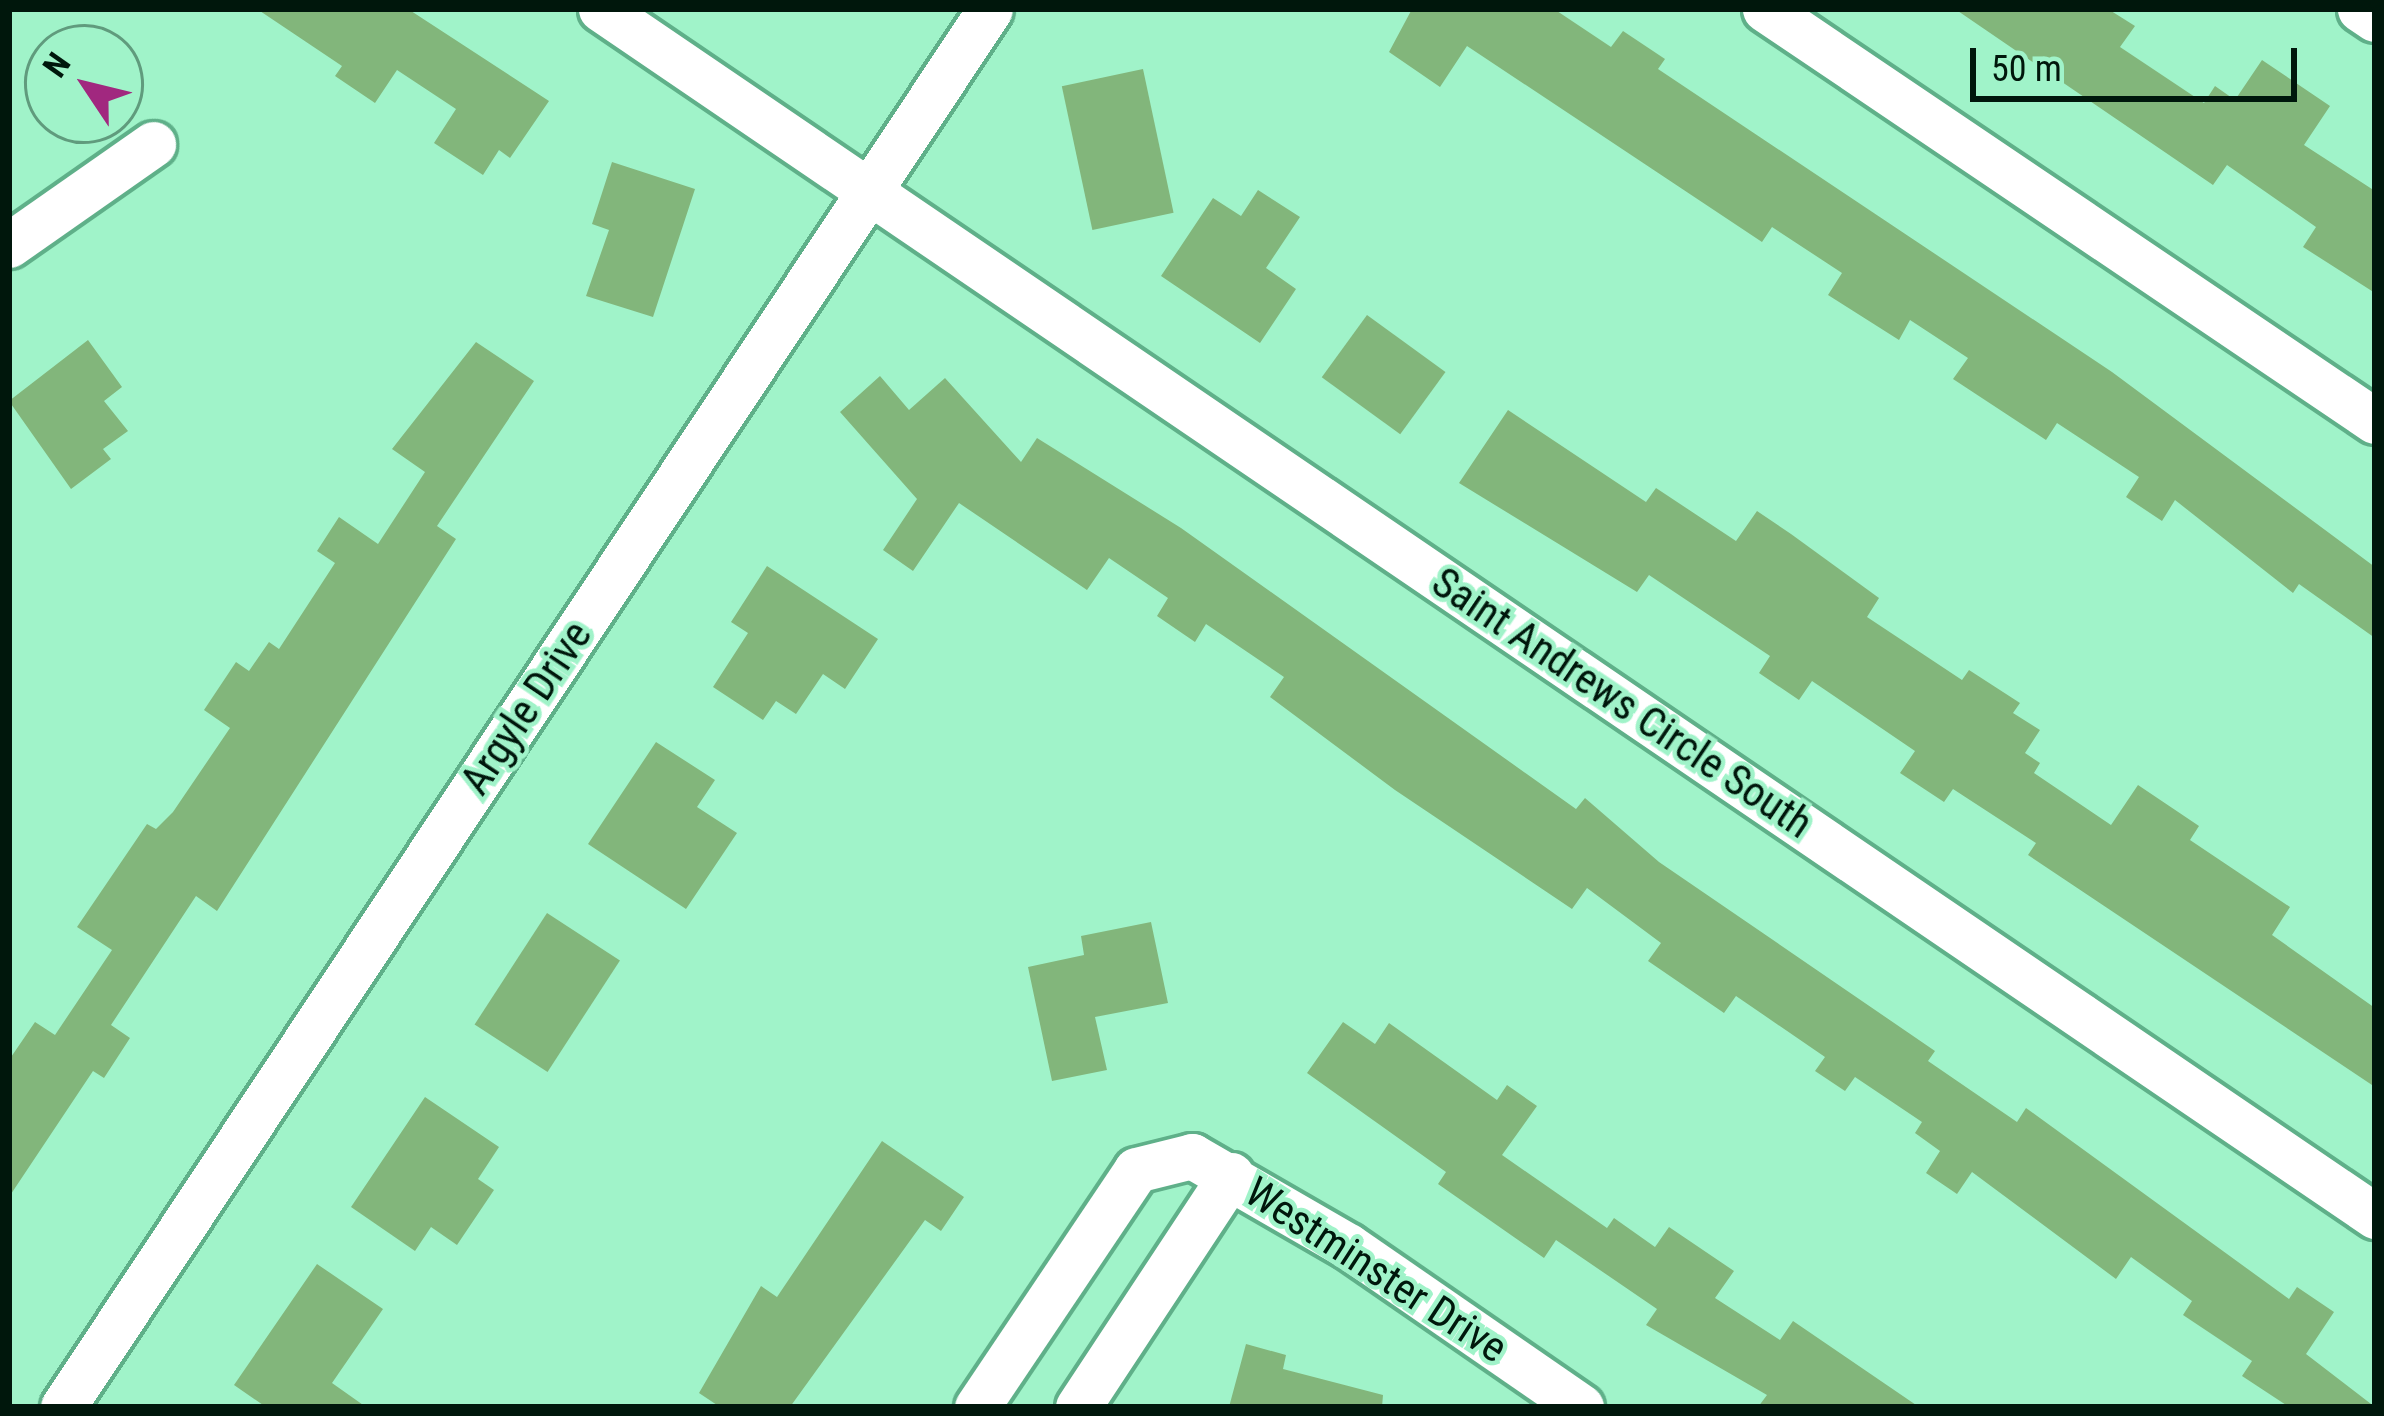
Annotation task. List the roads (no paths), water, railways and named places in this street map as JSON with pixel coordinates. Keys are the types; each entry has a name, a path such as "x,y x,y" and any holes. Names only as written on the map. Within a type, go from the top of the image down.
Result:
{"street":[{"name":"Saint Andrews Circle South","path":"601,9 2375,1216"},
{"name":"Argyle Drive","path":"63,1407 990,9"},
{"path":"1765,9 2375,422"},
{"path":"2360,9 2375,19"},
{"path":"9,244 154,144"},
{"name":"Westminster Drive","path":"977,1407 1136,1170 1192,1156 1231,1175 1581,1407"},
{"path":"1078,1407 1231,1175"}]}
